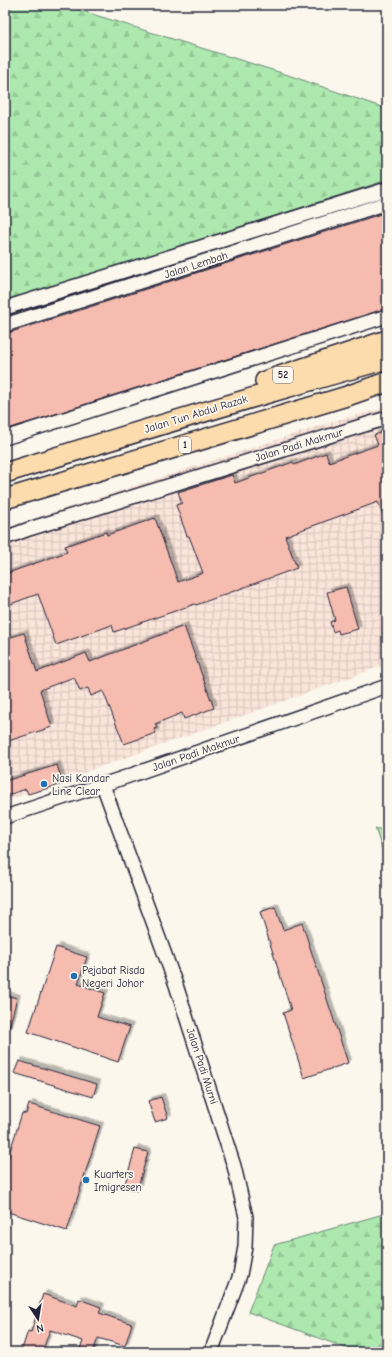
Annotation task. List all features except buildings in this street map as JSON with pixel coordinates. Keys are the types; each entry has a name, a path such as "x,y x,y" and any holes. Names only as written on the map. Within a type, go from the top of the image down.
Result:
{"highway":[{"name":"52","path":"184,419 246,388 387,340"},
{"name":"Jalan Tun Abdul Razak","path":"5,473 252,397 387,359"},
{"path":"347,396 387,382"},
{"name":"1","path":"5,500 347,396 387,389"}],"street":[{"name":"Jalan Lembah","path":"5,308 387,189"},
{"name":"Jalan Lembah","path":"5,325 387,203"},
{"path":"300,216 304,230"},
{"path":"119,273 124,287"},
{"path":"5,438 387,316"},
{"name":"Jalan Padi Makmur","path":"5,538 74,515 387,418"},
{"path":"5,462 40,462"},
{"name":"Jalan Padi Makmur","path":"5,817 103,785 387,686"},
{"name":"Jalan Padi Murni","path":"103,785 178,992 234,1166 246,1217 240,1275 211,1352"}],"shaded area":[{"path":"387,408 387,664 5,801 5,528 341,419"}],"green space":[{"path":"5,5 63,5 285,74 387,109 387,180 5,303"},
{"path":"375,828 387,831 387,864"},
{"path":"387,1213 387,1352 357,1352 248,1312 274,1245"}],"place":[{"name":"Nasi Kandar Line Clear","path":"44,784"},
{"name":"Pejabat Risda Negeri Johor","path":"74,976"},
{"name":"Kuarters Imigresen","path":"86,1180"}]}
